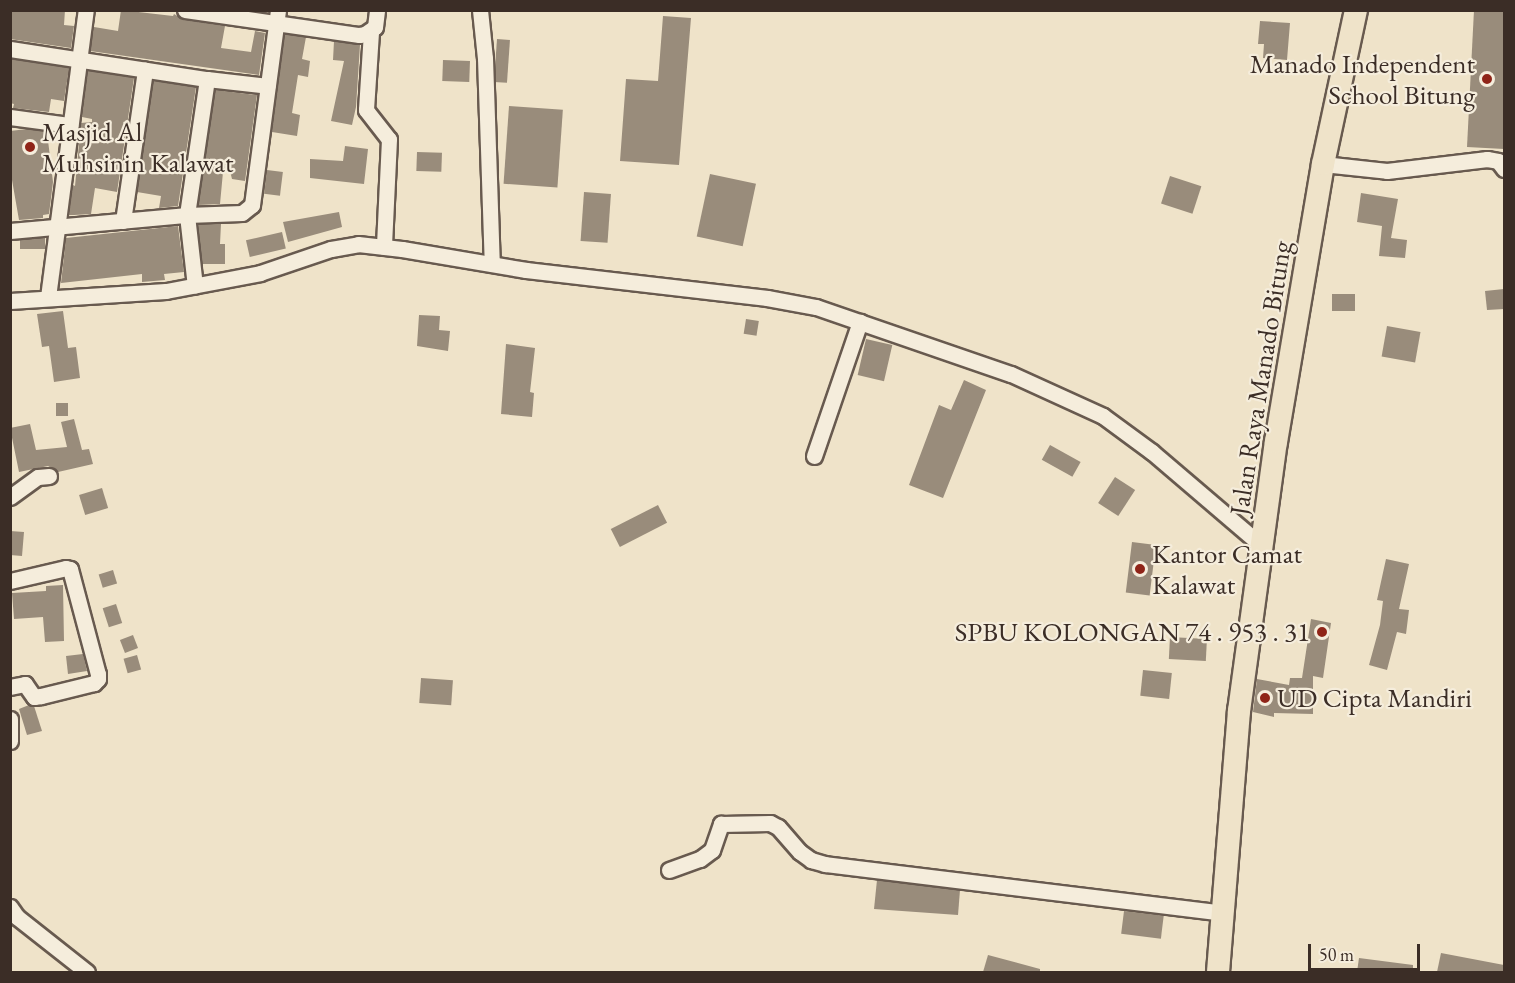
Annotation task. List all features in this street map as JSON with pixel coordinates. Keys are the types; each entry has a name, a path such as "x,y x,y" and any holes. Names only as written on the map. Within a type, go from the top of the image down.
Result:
{"highway":[{"name":"Jalan Raya Manado Bitung","path":"1218,972 1239,711 1287,369 1310,256 1323,164 1356,10"}],"street":[{"path":"48,297 86,10"},
{"path":"185,10 277,17 359,35 371,32"},
{"path":"377,10 375,27 371,32 366,110 388,139 384,247"},
{"path":"480,10 485,58 492,264"},
{"path":"10,231 187,215 242,213 252,205 277,17"},
{"path":"10,49 268,86"},
{"path":"123,221 145,70"},
{"path":"195,286 187,215 207,79"},
{"path":"10,117 70,124"},
{"path":"1323,164 1388,171 1488,159 1497,161 1504,169"},
{"path":"10,301 131,294 195,286 260,273 331,249 358,244 594,279 767,298 816,307 1011,375 1103,416 1152,452 1262,546"},
{"path":"814,456 860,322"},
{"path":"10,497 38,477 49,476"},
{"path":"10,580 70,569 98,674 98,679 94,683 41,696 34,697 26,684 10,687"},
{"path":"10,719 10,741"},
{"path":"669,870 700,859 712,850 717,830 721,824 770,823 778,827 800,852 811,860 825,864 1223,913"},
{"path":"10,907 17,917 87,972"}],"building":[{"path":"10,10 65,10 64,25 74,26 71,48 10,39"},
{"path":"121,10 173,16 174,14 184,20 225,26 221,48 251,52 255,31 265,33 259,75 90,51 94,27 118,31"},
{"name":"Manado Independent School Bitung","path":"1474,10 1504,10 1504,149 1467,147"},
{"path":"663,16 691,18 679,165 620,161 626,79 658,81"},
{"path":"1260,21 1290,23 1287,60 1263,58 1264,44 1258,44"},
{"path":"285,34 306,37 302,59 310,61 308,77 298,75 292,113 300,115 297,136 272,132"},
{"path":"497,39 510,40 507,83 494,82"},
{"path":"334,41 360,45 356,107 352,125 331,121 344,61 333,60"},
{"path":"10,59 69,68 64,101 51,99 49,112 13,108 14,104 10,103"},
{"path":"443,60 470,61 469,82 442,81"},
{"path":"88,71 134,78 117,192 95,188 91,214 69,215 73,185 75,186 81,123 92,122 92,119 82,117"},
{"path":"153,81 196,87 178,206 159,208 161,196 137,192"},
{"path":"215,90 257,95 245,181 232,179 230,171 223,172 220,204 198,205"},
{"path":"509,106 563,110 557,188 504,184"},
{"path":"27,129 47,132 53,182 49,214 43,215 43,218 19,220 12,180 10,131"},
{"path":"345,146 368,149 364,184 310,178 310,159 343,161"},
{"path":"417,152 442,153 441,172 416,171"},
{"path":"267,170 283,172 280,196 264,194"},
{"path":"710,174 756,184 743,246 697,237"},
{"path":"1170,176 1201,186 1192,214 1161,204"},
{"path":"584,192 611,194 608,243 581,241"},
{"path":"1361,193 1398,199 1391,238 1407,240 1405,258 1379,256 1382,226 1357,222"},
{"path":"339,212 342,227 288,242 283,222"},
{"path":"198,224 221,224 220,244 225,244 225,264 202,264"},
{"path":"178,226 184,272 164,274 165,280 142,282 142,274 61,283 66,238"},
{"path":"282,232 286,249 250,257 246,240"},
{"path":"20,238 45,238 45,249 20,249"},
{"path":"1504,289 1504,309 1487,310 1485,291"},
{"path":"1332,294 1355,294 1355,311 1332,311"},
{"path":"63,311 68,348 76,347 80,378 54,382 49,346 42,347 37,314"},
{"path":"419,315 440,316 439,330 450,331 448,351 417,346"},
{"path":"746,319 759,321 756,336 744,334"},
{"path":"1387,326 1420,332 1415,362 1382,357"},
{"path":"866,339 892,345 884,381 858,375"},
{"path":"506,344 535,348 530,392 534,393 532,417 501,414"},
{"path":"964,380 986,390 943,498 909,485 939,405 951,410"},
{"path":"56,403 68,403 68,416 56,416"},
{"path":"74,419 82,450 89,449 93,464 58,472 48,466 19,472 10,428 30,424 36,450 67,447 61,422"},
{"path":"1050,445 1081,462 1072,477 1042,460"},
{"path":"1115,477 1135,490 1118,516 1098,503"},
{"path":"102,488 108,508 85,515 79,495"},
{"path":"658,505 667,523 620,547 611,529"},
{"path":"10,531 24,532 22,556 10,555"},
{"name":"Kantor Camat Kalawat","path":"1132,542 1156,545 1150,596 1126,593"},
{"path":"1386,559 1409,564 1399,609 1409,610 1406,634 1397,632 1387,670 1369,665 1380,625 1383,601 1377,600"},
{"path":"113,570 117,583 103,588 99,574"},
{"path":"63,585 64,641 45,642 43,617 14,619 12,593 46,591 46,586"},
{"path":"116,604 122,623 109,627 103,608"},
{"path":"1311,619 1331,623 1323,678 1313,676 1313,714 1274,713 1274,717 1253,712 1257,679 1289,685 1290,678 1302,678"},
{"path":"133,635 138,648 125,653 120,640"},
{"path":"1170,637 1207,639 1206,661 1169,659"},
{"path":"83,654 87,671 68,674 66,656"},
{"path":"137,655 141,669 128,673 124,659"},
{"path":"1143,670 1172,673 1169,699 1140,696"},
{"path":"421,678 453,680 451,705 419,703"},
{"path":"29,705 34,706 42,731 27,735 19,709"},
{"path":"877,880 960,890 958,915 874,909"},
{"path":"1124,911 1164,916 1161,939 1121,934"},
{"path":"1441,953 1504,965 1504,972 1437,972"},
{"path":"988,955 1040,969 1040,972 983,972"},
{"path":"1359,958 1413,965 1413,972 1357,972"}],"place":[{"name":"Manado Independent School Bitung","path":"1487,79"},
{"name":"Masjid Al Muhsinin Kalawat","path":"30,147"},
{"name":"Kantor Camat Kalawat","path":"1140,569"},
{"name":"SPBU KOLONGAN 74 . 953 . 31","path":"1322,632"},
{"name":"UD Cipta Mandiri","path":"1265,698"}]}
